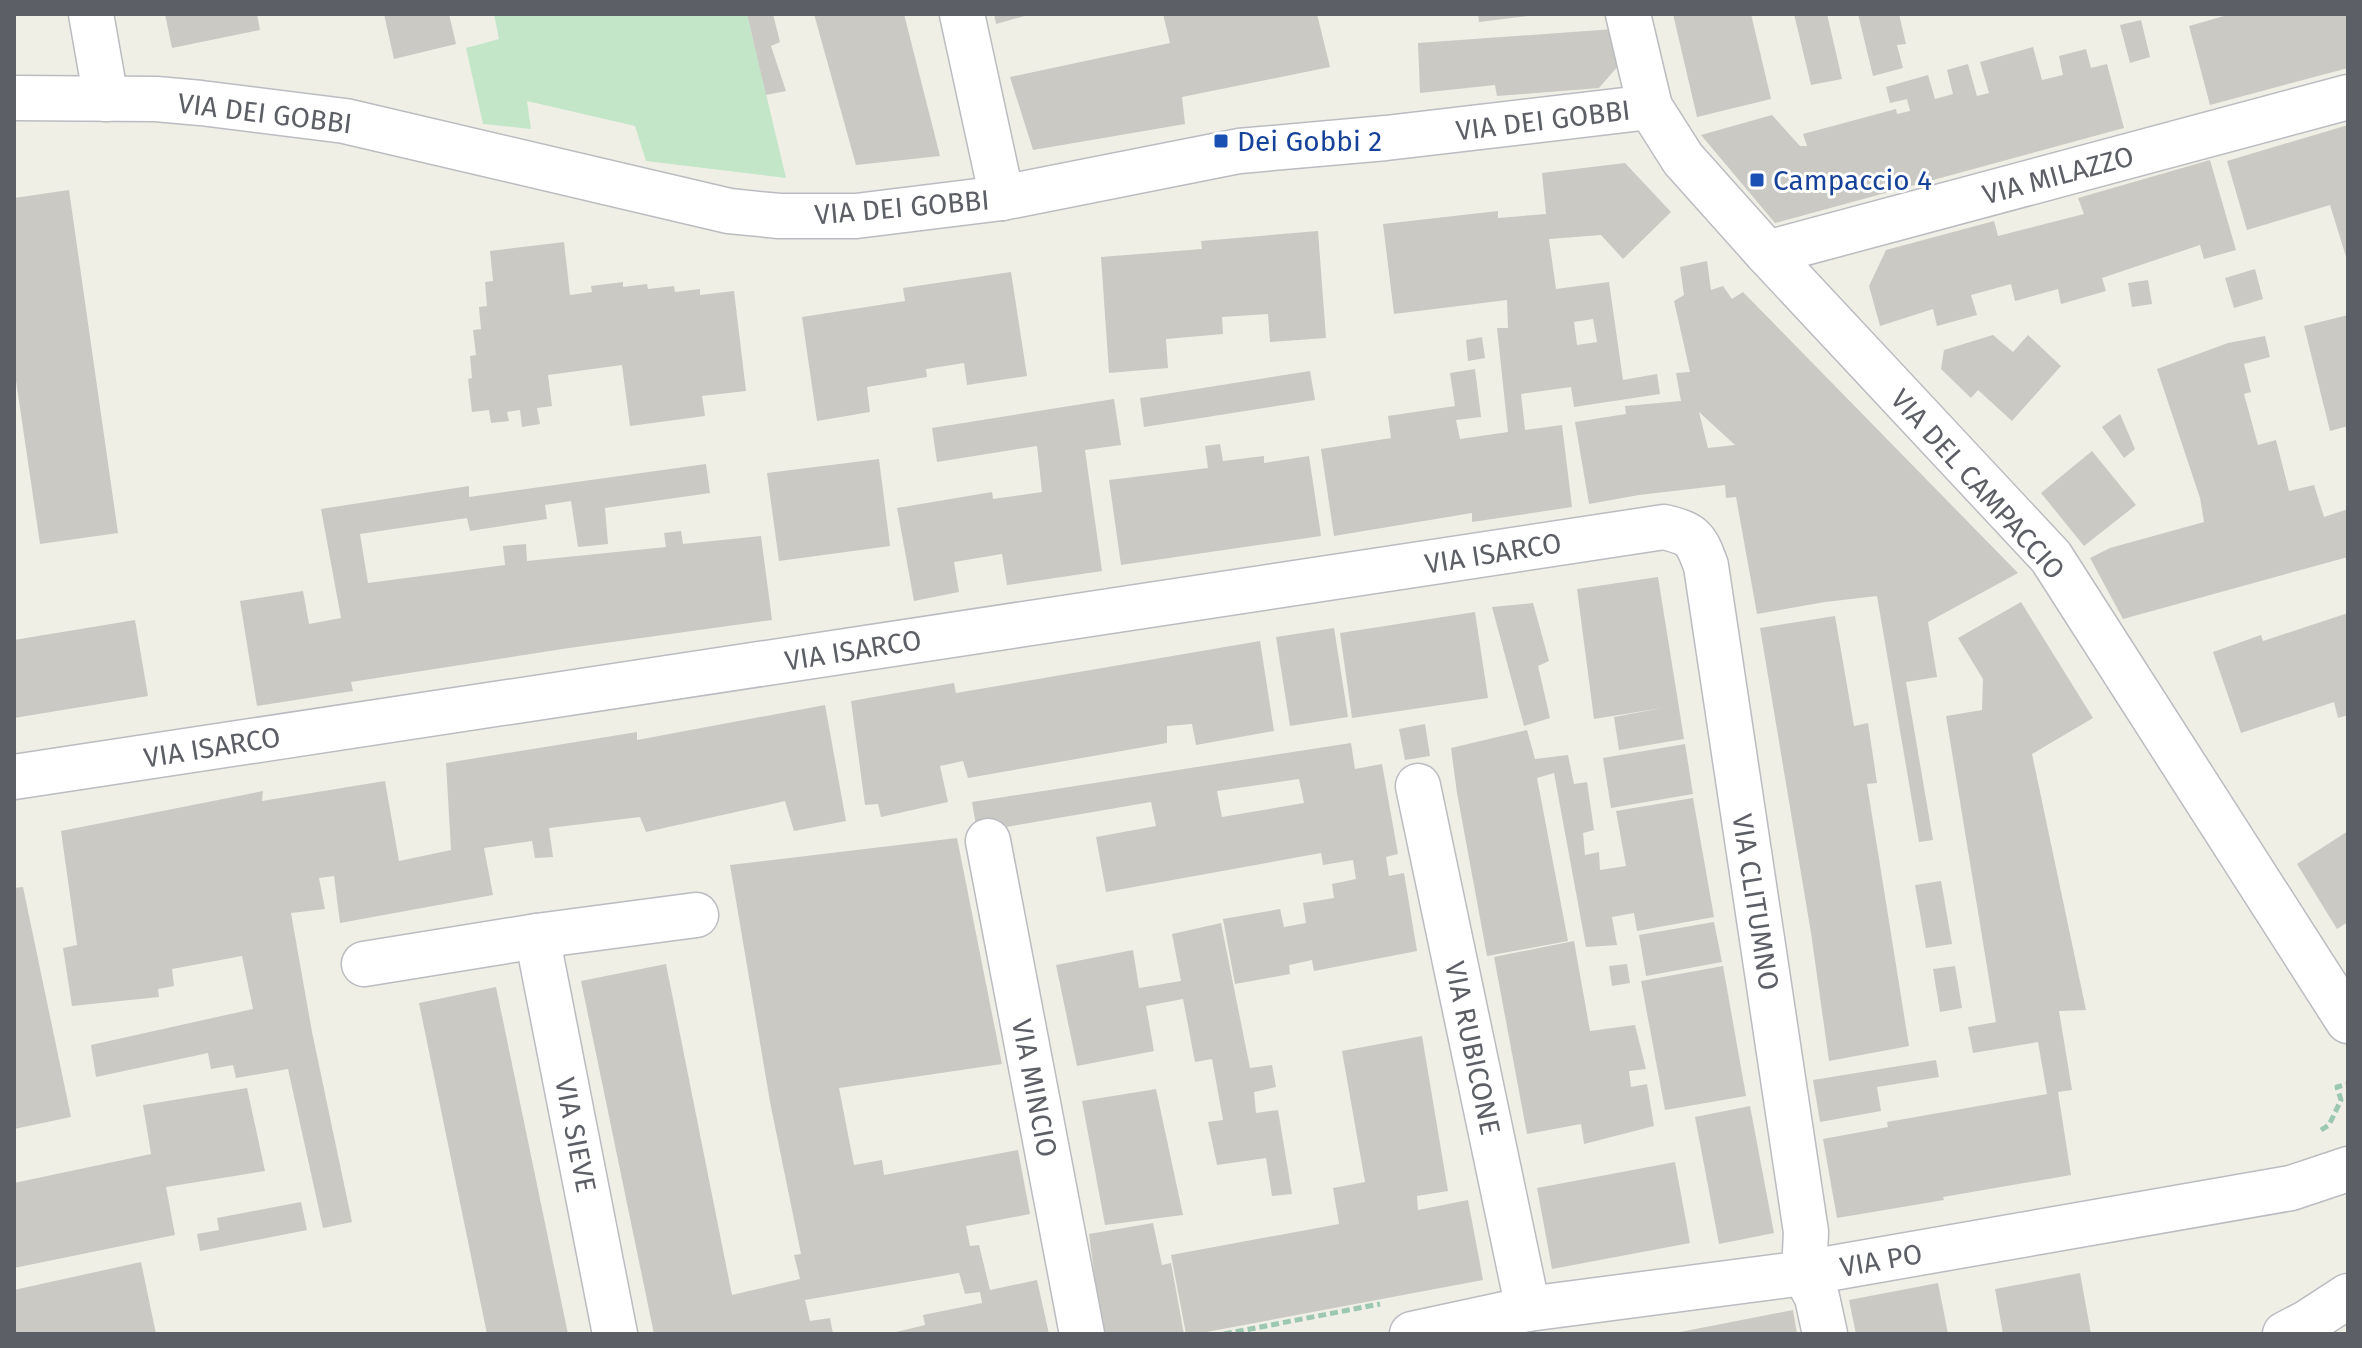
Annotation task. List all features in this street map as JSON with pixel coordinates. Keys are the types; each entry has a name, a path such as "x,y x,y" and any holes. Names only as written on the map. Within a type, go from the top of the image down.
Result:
{"street":[{"path":"91,14 106,99"},
{"path":"962,14 1002,198"},
{"name":"VIA DEL CAMPACCIO","path":"1628,14 1650,107 1683,159 2051,557 2346,1027"},
{"name":"VIA MILAZZO","path":"1767,253 2348,97"},
{"name":"VIA DEI GOBBI","path":"14,98 156,99 345,121 729,211 779,216 856,216 1002,198 1239,151 1386,138 1650,107"},
{"name":"VIA ISARCO","path":"14,777 1664,527 1690,535"},
{"name":"VIA CLITUMNO","path":"1690,535 1699,544 1711,597 1806,1232 1804,1273"},
{"name":"VIA RUBICONE","path":"1418,786 1528,1309"},
{"name":"VIA MINCIO","path":"988,841 1082,1334"},
{"path":"364,964 537,936 696,915"},
{"name":"VIA SIEVE","path":"537,936 615,1334"},
{"name":"VIA PO","path":"1412,1334 1528,1309 1804,1273 2291,1188 2348,1169"},
{"path":"1804,1273 1817,1297 1825,1334"},
{"path":"2285,1334 2348,1296"}],"green space":[{"path":"494,14 747,14 786,178 646,161 635,126 527,101 531,129 483,124 466,48 499,39"}],"building":[{"path":"165,14 257,14 260,30 172,48"},
{"path":"384,14 449,14 456,44 394,59"},
{"path":"747,14 773,14 780,42 771,46 786,91 766,95"},
{"path":"814,14 904,14 940,156 856,165"},
{"path":"994,14 1028,14 1028,15 996,24"},
{"path":"1163,14 1317,14 1330,67 1182,97 1185,124 1033,150 1010,77 1170,43"},
{"path":"1478,14 1528,14 1528,16 1479,22"},
{"path":"1673,14 1751,14 1771,99 1697,117"},
{"path":"1794,14 1827,14 1842,79 1811,85"},
{"path":"1858,14 1899,14 1906,44 1897,45 1903,68 1873,76"},
{"path":"2231,14 2348,14 2348,68 2210,105 2189,26"},
{"path":"2141,20 2150,57 2130,63 2120,25"},
{"path":"1614,29 1619,65 1599,88 1497,96 1495,85 1420,93 1418,43"},
{"path":"2033,47 2042,80 2063,75 2059,56 2086,49 2091,68 2107,64 2124,128 1775,223 1701,135 1772,115 1800,146 1807,146 1803,134 1896,109 1897,114 1910,111 1907,99 1890,103 1886,87 1928,75 1935,99 1953,94 1947,70 1968,64 1977,96 1989,93 1980,62"},
{"path":"2348,125 2348,263 2330,205 2247,230 2227,161"},
{"path":"2210,160 2236,250 2204,259 2200,245 2102,278 2106,291 2061,304 2058,289 2015,301 2011,284 1971,295 1977,315 1937,326 1933,309 1880,326 1869,286 1886,250 1994,221 1998,236 2084,214 2078,198"},
{"path":"1625,163 1671,212 1623,259 1601,235 1549,239 1556,289 1609,282 1623,380 1657,374 1660,394 1574,407 1571,387 1521,394 1525,430 1562,425 1572,507 1472,522 1472,513 1334,536 1321,449 1391,438 1388,416 1455,406 1450,373 1475,369 1481,417 1456,420 1460,439 1508,432 1497,328 1508,328 1507,300 1394,314 1383,224 1498,211 1498,218 1546,214 1542,173","holes":["1593,319 1597,342 1577,345 1574,322"]},
{"path":"69,190 118,533 40,544 14,367 14,198"},
{"path":"1318,231 1326,338 1270,342 1268,314 1222,317 1223,334 1166,339 1168,368 1109,373 1101,257 1202,249 1201,241"},
{"path":"564,242 570,295 592,292 591,286 623,282 623,287 647,284 648,289 674,286 675,292 700,289 700,295 734,291 746,391 702,396 705,416 630,426 622,365 548,375 552,406 537,408 540,424 522,427 520,410 507,412 509,421 491,423 489,410 472,412 468,379 472,378 470,356 476,355 473,330 481,329 479,307 487,306 485,282 493,281 490,251"},
{"path":"1707,261 1711,290 1723,286 1732,299 1743,292 2018,573 1928,622 1937,677 1906,682 1933,840 1919,842 1877,596 1757,614 1736,497 1726,498 1725,485 1589,504 1575,422 1626,414 1625,406 1681,401 1676,373 1690,372 1674,301 1684,295 1680,267","holes":["1699,412 1735,445 1708,448"]},
{"path":"2255,269 2263,299 2234,308 2225,278"},
{"path":"1011,272 1027,376 967,385 964,363 926,369 927,377 867,387 870,412 817,421 802,317 905,301 903,288"},
{"path":"2148,280 2152,304 2132,307 2128,283"},
{"path":"2348,315 2348,426 2330,431 2304,326"},
{"path":"1993,335 2013,352 2028,335 2061,366 2012,421 1978,390 1971,398 1941,369 1944,350"},
{"path":"2265,336 2270,357 2244,364 2251,392 2244,394 2258,445 2276,440 2289,491 2314,485 2324,517 2348,509 2348,557 2123,619 2090,558 2110,548 2204,522 2200,498 2157,369 2228,343"},
{"path":"1482,337 1485,358 1468,361 1466,340"},
{"path":"1310,371 1315,400 1144,427 1140,398"},
{"path":"1114,399 1121,445 1085,450 1102,571 1007,585 1002,554 954,562 959,592 914,601 897,508 992,492 993,499 1042,492 1037,446 937,462 932,428"},
{"path":"2120,414 2135,449 2124,458 2102,427"},
{"path":"1220,444 1223,461 1264,456 1264,463 1309,456 1321,536 1121,565 1109,480 1208,468 1205,446"},
{"path":"2092,451 2136,505 2084,546 2041,493"},
{"path":"879,459 890,546 779,561 767,473"},
{"path":"706,464 710,493 605,508 608,544 578,547 571,501 545,505 547,519 470,531 467,518 360,534 368,583 505,565 503,546 526,544 527,561 666,547 664,533 681,531 683,544 761,536 772,620 351,682 353,691 257,706 240,601 303,591 309,624 341,618 321,509 469,486 469,497"},
{"path":"1658,577 1684,739 1619,750 1614,717 1662,708 1594,719 1577,589"},
{"path":"2021,602 2093,718 2032,754 2086,1010 2059,1011 2072,1090 2058,1092 2071,1175 1837,1218 1823,1139 1888,1127 1887,1122 2047,1094 2038,1042 1973,1053 1968,1027 1996,1022 1946,716 1982,710 1983,679 1958,638"},
{"path":"1533,603 1549,661 1538,666 1550,718 1524,726 1492,607"},
{"path":"1475,612 1488,698 1352,718 1340,633"},
{"path":"2348,613 2348,715 2338,718 2334,702 2241,733 2213,652 2261,635 2263,641"},
{"path":"1835,616 1854,726 1868,723 1877,783 1867,784 1909,1046 1829,1061 1760,628"},
{"path":"135,620 148,696 14,718 14,640"},
{"path":"1334,628 1348,717 1290,726 1276,637"},
{"path":"1260,641 1274,731 1196,745 1192,724 1167,726 1167,743 968,778 963,761 940,766 948,802 881,817 878,804 865,805 851,701 954,683 956,693"},
{"path":"825,705 846,821 794,831 785,801 646,832 640,817 549,828 553,857 535,858 532,841 484,848 493,895 340,923 334,876 319,878 325,909 291,913 312,1032 352,1222 323,1228 288,1069 236,1078 233,1065 211,1069 208,1053 96,1077 91,1045 253,1009 242,956 172,969 174,986 158,989 159,997 72,1006 63,948 77,945 61,831 263,791 262,801 385,781 399,861 451,850 446,763 637,732 637,740"},
{"path":"1425,724 1430,756 1405,760 1399,729"},
{"path":"1527,730 1535,759 1568,755 1574,784 1587,782 1594,830 1583,833 1585,855 1599,852 1600,870 1626,866 1616,811 1693,798 1714,917 1637,931 1634,913 1612,917 1617,945 1586,947 1554,773 1537,778 1568,941 1487,956 1451,748"},
{"path":"1351,743 1355,769 1382,764 1398,854 1386,857 1389,876 1404,873 1417,951 1314,971 1312,960 1289,965 1290,974 1235,984 1223,919 1280,909 1284,927 1306,923 1303,903 1334,898 1332,884 1356,879 1353,860 1323,865 1321,853 1106,892 1096,837 1156,826 1151,802 977,832 972,802","holes":["1299,779 1304,803 1222,817 1217,791"]},
{"path":"1685,744 1693,794 1611,808 1603,758"},
{"path":"2348,831 2348,922 2337,929 2297,864"},
{"path":"957,838 1002,1064 839,1088 854,1165 882,1160 884,1175 1018,1150 1030,1214 966,1226 970,1246 979,1245 990,1290 1037,1280 1049,1334 888,1334 925,1325 923,1315 982,1303 980,1292 965,1294 959,1273 805,1300 810,1321 830,1318 833,1334 654,1334 581,981 666,964 732,1295 800,1279 794,1255 801,1254 770,1102 730,865"},
{"path":"1941,881 1952,944 1926,948 1915,885"},
{"path":"23,887 71,1117 14,1129 14,888"},
{"path":"1714,922 1722,962 1646,976 1639,935"},
{"path":"1221,923 1250,1068 1272,1065 1276,1087 1254,1092 1256,1113 1278,1110 1292,1194 1272,1196 1266,1158 1217,1165 1208,1122 1223,1120 1212,1059 1195,1062 1183,999 1146,1006 1154,1051 1077,1066 1056,965 1133,950 1139,988 1181,981 1172,934"},
{"path":"1574,941 1590,1031 1635,1025 1646,1069 1629,1071 1631,1087 1647,1084 1654,1126 1584,1144 1581,1124 1527,1134 1494,957"},
{"path":"1627,964 1630,983 1612,986 1609,966"},
{"path":"1723,966 1746,1096 1665,1110 1641,981"},
{"path":"1955,966 1962,1008 1940,1012 1933,969"},
{"path":"496,987 568,1334 487,1334 419,1003"},
{"path":"1422,1036 1448,1191 1417,1196 1418,1210 1468,1200 1483,1280 1186,1334 1171,1255 1339,1224 1333,1188 1365,1182 1342,1051"},
{"path":"1936,1060 1939,1077 1877,1087 1881,1111 1820,1122 1813,1080"},
{"path":"247,1088 265,1171 166,1187 175,1235 14,1268 14,1183 151,1154 143,1105"},
{"path":"1156,1089 1183,1215 1105,1225 1082,1101"},
{"path":"1750,1106 1774,1233 1719,1244 1695,1117"},
{"path":"1675,1162 1690,1243 1552,1269 1537,1188"},
{"path":"301,1202 307,1230 200,1251 197,1234 219,1230 217,1218"},
{"path":"1153,1223 1162,1265 1171,1263 1184,1334 1102,1334 1089,1234"},
{"path":"141,1262 156,1334 14,1334 14,1290"},
{"path":"2080,1273 2091,1334 2003,1334 1995,1289"},
{"path":"1938,1283 1948,1334 1856,1334 1849,1300"},
{"path":"1793,1310 1797,1334 1675,1334 1675,1333"}],"place":[{"name":"Dei Gobbi 2","path":"1221,141"},
{"name":"Campaccio 4","path":"1757,180"}]}
